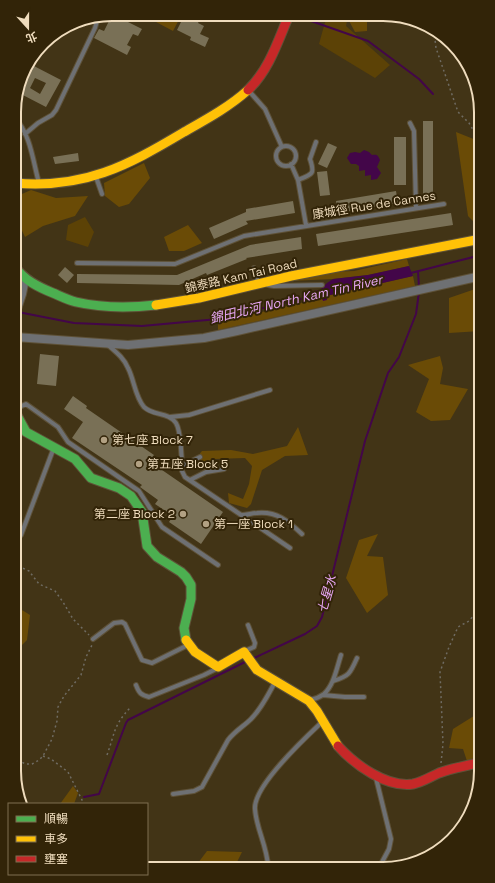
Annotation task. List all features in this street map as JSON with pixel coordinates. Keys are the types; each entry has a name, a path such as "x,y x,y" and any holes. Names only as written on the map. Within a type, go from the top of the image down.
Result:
{"street":[{"path":"21,183 72,182 96,176 121,167 149,153 209,118 228,106 258,79 268,64 286,21"},
{"name":"錦泰路 Kam Tai Road","path":"21,274 25,279 73,302 106,307 154,306 189,301 259,283 474,240"},
{"path":"21,337 128,345 204,338 237,332 474,278"},
{"path":"21,297 25,279"},
{"path":"21,423 26,432 75,459 91,478 120,488 136,501 142,512 147,546 149,550 157,558 184,575 192,586 192,594 184,627 185,637 189,645 196,652 218,667 244,652 257,670 309,701 328,733 345,755 376,776 395,782 411,784 421,782 440,773 474,764"}],"lane":[{"path":"25,134 38,123 52,115 56,110 95,28 96,23"},
{"path":"248,89 265,109 282,147"},
{"path":"410,123 414,131 416,208"},
{"path":"21,128 25,134 39,184"},
{"path":"298,180 308,176 313,169 310,159 316,142"},
{"path":"285,146 292,148 296,153 295,160 291,164 288,166 282,165 277,160 277,151 282,147 285,146"},
{"path":"291,164 298,180 306,225"},
{"path":"96,176 102,194"},
{"name":"康城徑 Rue de Cannes","path":"77,262 174,264 244,236 444,204"},
{"path":"254,268 259,283 274,286 322,285"},
{"path":"106,343 126,363 144,407 150,411 170,417 189,415 270,390"},
{"path":"21,406 26,404 58,427 68,442 139,491 162,528 218,565"},
{"path":"170,417 176,422 178,428 183,474 290,548"},
{"path":"21,535 54,447"},
{"path":"182,466 200,456"},
{"path":"190,480 206,472 224,469"},
{"path":"241,515 258,513 275,514 288,521 302,534"},
{"path":"93,639 114,623 122,622 126,624 142,660 152,663 189,645"},
{"path":"244,652 254,647 255,644 248,625"},
{"path":"323,695 333,681 341,655"},
{"path":"333,681 344,678 349,674 357,658"},
{"path":"136,685 138,692 142,696 149,697 204,675 218,667"},
{"path":"173,794 194,791 202,787 228,740 233,733 257,713 267,698 275,681"},
{"path":"309,701 323,695 364,697"},
{"path":"267,862 265,847 255,811 255,804 258,796 265,783 322,721"},
{"path":"376,776 391,839 390,849 383,862"}],"path":[{"path":"435,37 436,48 458,112 469,123 474,132"},
{"path":"21,567 29,571 39,584 54,590 73,619 93,639 81,675 64,696 58,707 57,721 52,739 43,756 32,764 25,764 21,761"},
{"path":"440,773 443,744 440,672 458,627 469,621 474,615"},
{"path":"108,755 114,731 119,720 130,708"},
{"path":"43,756 56,762 68,772 84,803"}],"shaded area":[{"path":"154,21 178,21 173,31"},
{"path":"325,21 347,21 346,26 390,65 375,78 319,44"},
{"path":"349,21 367,21 367,31 355,32"},
{"path":"456,132 474,139 474,222 468,216"},
{"path":"364,150 372,155 377,155 380,160 377,167 381,173 377,179 371,180 371,175 365,176 365,170 359,171 359,166 356,164 351,164 347,158 350,153 360,153"},
{"path":"144,163 150,178 129,204 119,207 105,196 104,183"},
{"path":"31,190 56,198 88,196 75,216 43,226 25,237 21,229 21,194"},
{"path":"85,217 94,232 88,247 66,240 68,225"},
{"path":"188,225 202,243 184,251 169,251 164,237"},
{"path":"407,259 409,266 368,275 333,279 290,281 329,272 354,271"},
{"path":"409,266 413,276 326,296 327,300 323,301 322,298 313,299 307,292 320,290 333,279 368,275"},
{"path":"413,276 415,286 218,330 218,322 322,298 327,300 326,296"},
{"path":"474,289 474,331 449,333 449,298"},
{"path":"440,356 443,368 440,384 468,389 450,420 431,421 416,412 429,379 408,365"},
{"path":"298,427 308,455 285,456 262,470 251,504 247,508 229,503 228,493 243,499 249,484 252,466 245,458 214,459 199,469 187,469 202,451 231,450 253,454 287,446"},
{"path":"378,534 367,556 383,557 388,595 367,613 346,578 359,540"},
{"path":"21,609 30,615 27,640 21,646"},
{"path":"474,716 474,758 467,761 463,749 449,748 453,729"},
{"path":"73,786 78,793 74,803 61,803"},
{"path":"207,851 242,852 237,862 199,862"}],"building":[{"path":"109,21 112,21 126,21 142,29 138,36 133,34 127,45 131,47 127,55 94,38 99,29 104,31"},
{"path":"182,21 199,21 198,23 204,26 200,34 209,38 205,47 190,40 191,37 177,30"},
{"path":"33,66 61,80 46,107 23,95 26,82","holes":["35,78 46,83 40,94 30,88"]},
{"path":"423,121 433,121 433,195 423,195"},
{"path":"394,137 406,137 406,185 394,185"},
{"path":"328,143 337,147 327,168 318,164"},
{"path":"78,153 79,161 55,164 53,157"},
{"path":"327,171 330,195 320,196 317,172"},
{"path":"396,191 398,203 338,213 336,201"},
{"path":"293,201 295,213 246,221 248,224 214,239 209,228 246,212 246,209"},
{"path":"451,213 453,225 318,246 316,234"},
{"path":"301,237 302,249 246,258 247,259 207,275 206,273 179,285 77,283 77,274 177,275 250,245"},
{"path":"65,267 74,275 67,283 58,275"},
{"path":"40,354 59,356 56,386 37,384"},
{"path":"73,396 87,406 86,408 154,455 149,461 223,512 201,544 169,522 173,516 155,504 158,500 140,487 142,485 72,438 83,422 64,409"}],"waterway":[{"path":"311,21 368,41 419,79 433,94"},
{"name":"錦田北河 North Kam Tin River","path":"411,273 474,257"},
{"name":"七星水","path":"418,271 419,287"},
{"name":"七星水","path":"254,658 305,634 317,626 322,617 365,441 388,373 399,357 416,314 419,292"},
{"name":"錦田北河 North Kam Tin River","path":"21,313 74,323 142,326 218,319 313,296"},
{"name":"七星水","path":"84,797 99,794 128,720 245,662"}],"traffic: fast":[{"path":"21,274 37,286 76,302 116,307 156,305"},
{"path":"21,423 26,432 75,459 91,478 119,488 131,496 142,512 147,546 157,557 181,572 191,585 191,599 184,628 186,640"}],"traffic: slow":[{"path":"21,183 40,184 62,182 84,178 124,165 209,117 233,102 248,90"},
{"path":"156,305 199,298 291,276 474,240"},
{"path":"186,640 195,652 218,667 244,652 257,670 309,701 317,711 338,746"}],"traffic: jam":[{"path":"248,90 262,74 277,45 287,21"},
{"path":"338,746 353,761 372,774 382,779 403,784 417,783 444,771 474,764"}],"place":[{"name":"第七座 Block 7","path":"104,440"},
{"name":"第五座 Block 5","path":"139,464"},
{"name":"第二座 Block 2","path":"183,514"},
{"name":"第一座 Block 1","path":"206,524"}]}
